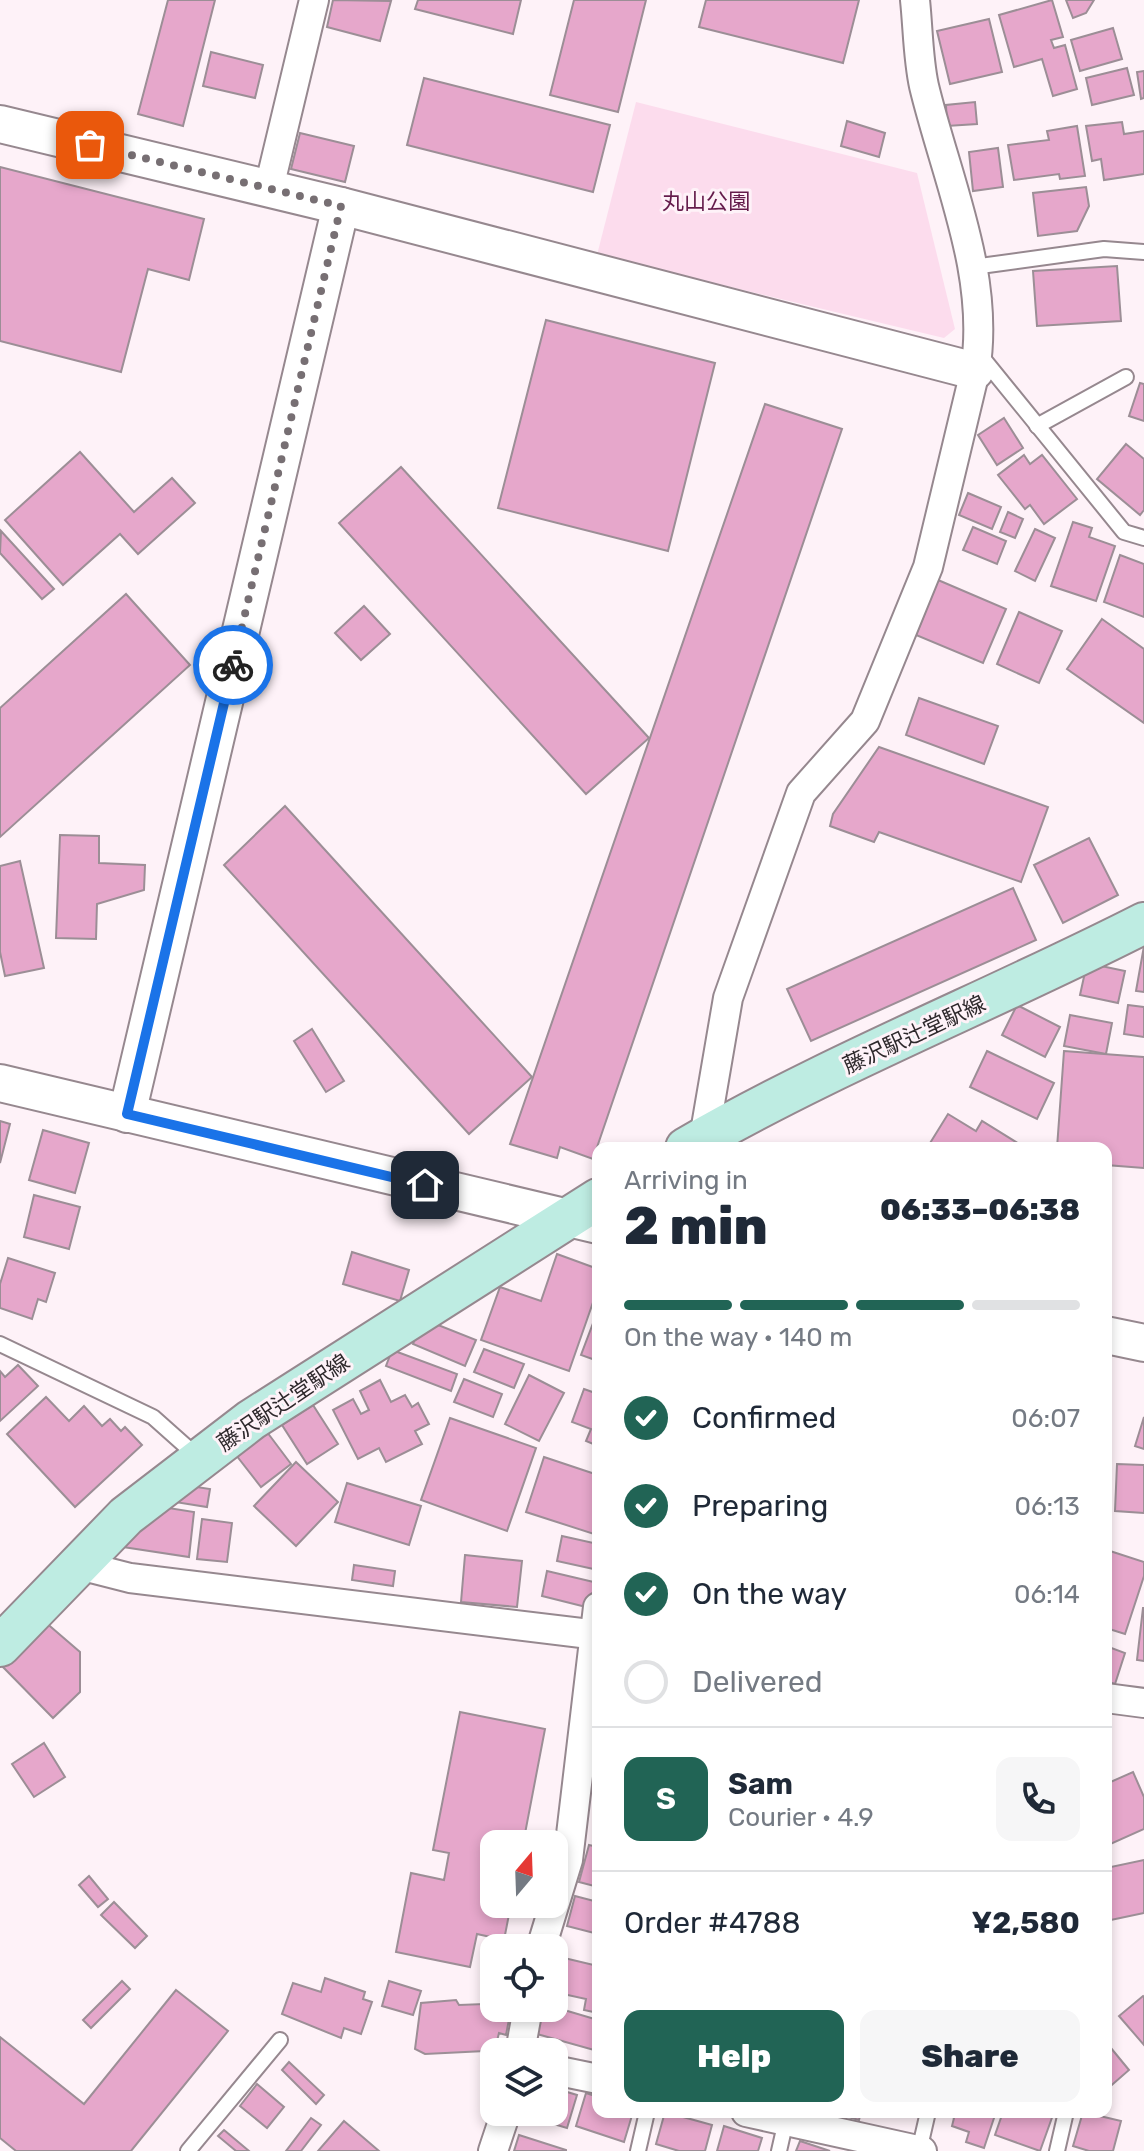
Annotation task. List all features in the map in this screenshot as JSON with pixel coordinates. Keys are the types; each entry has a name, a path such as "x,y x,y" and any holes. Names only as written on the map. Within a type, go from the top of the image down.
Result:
{"main road":[{"name":"藤沢駅辻堂駅線","path":"697,1142 1144,923"},
{"name":"藤沢駅辻堂駅線","path":"0,1646 126,1516 199,1458 251,1420 587,1214"}],"street":[{"path":"269,188 314,0"},
{"path":"695,1142 728,998 801,793 865,721 928,567 976,362 973,267 923,82 915,0"},
{"path":"0,124 976,362"},
{"path":"127,1114 341,206"},
{"path":"0,1083 127,1114 587,1214"},
{"path":"1112,1336 1144,1343"},
{"path":"79,1565 130,1578 592,1635"},
{"path":"545,1934 568,1860 592,1660"},
{"path":"1112,1699 1144,1703"},
{"path":"568,2073 592,2078"},
{"path":"795,2118 920,2151"},
{"path":"493,2151 501,2126"}],"lane":[{"path":"973,267 1104,249 1144,252"},
{"path":"976,362 1037,426 1124,532 1144,538"},
{"path":"1037,426 1126,377"},
{"path":"0,1344 153,1417 199,1458"},
{"path":"188,2151 280,2040"},
{"path":"638,2151 646,2118"},
{"path":"779,2151 787,2118"},
{"path":"920,2151 927,2118"},
{"path":"1057,2151 1065,2118"}],"green space":[{"name":"丸山公園","path":"636,102 917,173 955,329 944,338 597,255"}],"building":[{"path":"168,0 215,0 183,126 138,114"},
{"path":"333,0 391,1 380,41 327,27"},
{"path":"418,0 521,0 513,34 415,9"},
{"path":"574,0 646,0 618,112 550,95"},
{"path":"706,0 859,0 843,63 699,27"},
{"path":"1052,0 1063,37 1051,40 1054,48 1065,45 1077,89 1053,96 1042,59 1014,67 999,15"},
{"path":"1066,0 1094,0 1086,13 1073,18"},
{"path":"989,19 1002,72 950,84 937,31"},
{"path":"1113,28 1122,59 1080,71 1071,40"},
{"path":"211,52 263,65 255,98 203,86"},
{"path":"1127,68 1134,95 1092,105 1086,78"},
{"path":"1144,71 1144,98 1141,99 1137,72"},
{"path":"424,78 610,125 593,192 407,145"},
{"path":"975,102 977,124 947,126 946,105"},
{"path":"847,121 885,133 879,157 841,146"},
{"path":"1122,122 1124,134 1144,131 1144,174 1104,180 1101,159 1092,161 1086,126"},
{"path":"1077,126 1085,176 1060,179 1059,174 1014,180 1008,145 1049,140 1047,131"},
{"path":"300,133 354,146 345,182 291,169"},
{"path":"998,148 1003,187 973,191 969,152"},
{"path":"0,167 204,219 189,280 148,269 121,372 0,341"},
{"path":"1086,187 1089,206 1077,231 1038,236 1033,193"},
{"path":"1117,266 1121,321 1037,326 1033,271"},
{"path":"546,320 715,363 668,551 498,508"},
{"path":"1140,383 1144,384 1144,421 1129,416"},
{"path":"765,404 842,429 599,1142 592,1142 592,1159 560,1147 557,1158 510,1144"},
{"path":"1004,418 1023,448 997,465 978,435"},
{"path":"1126,444 1144,459 1144,510 1140,515 1097,479"},
{"path":"80,452 134,512 172,478 195,503 138,554 120,534 63,585 5,520"},
{"path":"1024,455 1030,464 1042,455 1077,499 1044,524 1030,505 1025,509 998,475"},
{"path":"401,467 649,738 586,794 339,523"},
{"path":"968,493 1001,507 992,529 959,515"},
{"path":"1008,512 1023,519 1015,538 1000,532"},
{"path":"1073,522 1092,528 1089,537 1115,546 1096,601 1051,586"},
{"path":"973,527 1006,541 997,564 963,550"},
{"path":"1035,529 1055,538 1035,581 1015,571"},
{"path":"1,531 54,589 42,599 0,553"},
{"path":"1120,555 1144,564 1144,617 1104,602"},
{"path":"938,580 1006,609 983,663 916,635"},
{"path":"126,594 190,665 0,837 0,708"},
{"path":"364,606 390,634 361,660 335,633"},
{"path":"1019,612 1062,631 1039,683 997,664"},
{"path":"1102,619 1144,649 1144,723 1067,669"},
{"path":"919,698 998,726 984,764 906,735"},
{"path":"879,747 1048,807 1021,882 879,832 874,842 830,826 833,814"},
{"path":"285,806 532,1077 469,1134 224,865"},
{"path":"60,835 99,836 99,863 145,865 144,890 97,904 96,939 56,938"},
{"path":"1089,838 1118,895 1063,923 1034,865"},
{"path":"20,861 44,968 5,976 0,952 0,866"},
{"path":"1013,888 1036,940 811,1041 787,989"},
{"path":"1144,946 1144,992 1136,991"},
{"path":"1087,963 1125,971 1118,1003 1080,995"},
{"path":"1017,1005 1060,1027 1045,1057 1002,1035"},
{"path":"1128,1005 1144,1007 1144,1037 1124,1034"},
{"path":"1070,1015 1112,1023 1106,1054 1064,1046"},
{"path":"312,1029 344,1081 326,1092 294,1041"},
{"path":"987,1051 1054,1083 1037,1119 970,1087"},
{"path":"1064,1051 1144,1057 1144,1168 1112,1165 1112,1142 1057,1142"},
{"path":"948,1114 976,1131 982,1121 1016,1142 931,1142"},
{"path":"0,1121 10,1124 0,1163"},
{"path":"43,1130 89,1143 75,1193 29,1180"},
{"path":"34,1195 80,1207 69,1249 24,1237"},
{"path":"352,1252 409,1270 400,1301 343,1284"},
{"path":"557,1254 592,1267 592,1305 569,1371 481,1340 500,1287 541,1301"},
{"path":"8,1258 55,1273 46,1302 38,1299 32,1319 0,1308 0,1284"},
{"path":"423,1319 476,1340 465,1366 413,1344"},
{"path":"592,1326 592,1359 581,1355"},
{"path":"484,1349 524,1364 514,1388 474,1372"},
{"path":"392,1350 457,1374 451,1391 386,1366"},
{"path":"18,1365 38,1386 0,1421 0,1371 5,1377"},
{"path":"529,1375 564,1393 539,1441 505,1424"},
{"path":"464,1379 502,1394 493,1417 454,1402"},
{"path":"380,1380 391,1402 405,1395 412,1407 418,1403 429,1424 415,1431 422,1444 386,1462 379,1448 358,1459 333,1410 353,1399 361,1414 369,1410 360,1391"},
{"path":"584,1389 592,1392 592,1444 586,1441 591,1429 572,1422"},
{"path":"46,1397 69,1421 84,1406 102,1426 110,1419 121,1431 125,1427 142,1445 75,1507 7,1434"},
{"path":"313,1405 338,1444 307,1464 282,1425"},
{"path":"1144,1417 1144,1449 1135,1446"},
{"path":"450,1418 536,1448 507,1531 421,1500"},
{"path":"267,1432 291,1464 261,1487 236,1455"},
{"path":"544,1457 592,1473 592,1533 526,1512"},
{"path":"296,1462 338,1502 296,1546 254,1506"},
{"path":"1117,1464 1144,1465 1144,1513 1115,1511"},
{"path":"347,1483 421,1506 409,1545 335,1522"},
{"path":"177,1484 210,1489 207,1507 175,1502"},
{"path":"156,1506 194,1512 189,1557 123,1547"},
{"path":"202,1519 232,1523 227,1562 197,1559"},
{"path":"562,1536 592,1543 592,1569 557,1561"},
{"path":"1112,1552 1144,1562 1144,1576 1125,1634 1112,1630"},
{"path":"465,1555 522,1561 517,1607 461,1602"},
{"path":"354,1565 395,1571 393,1586 352,1580"},
{"path":"547,1571 592,1582 592,1608 542,1596"},
{"path":"1144,1608 1144,1661 1137,1660"},
{"path":"44,1621 80,1652 80,1692 53,1718 0,1664"},
{"path":"1112,1648 1125,1653 1115,1684 1112,1683"},
{"path":"460,1712 545,1729 526,1830 480,1830 480,1918 508,1918 505,1934 477,1934 470,1967 396,1952 411,1873 444,1880 449,1853 433,1850"},
{"path":"44,1743 65,1777 34,1797 12,1764"},
{"path":"1133,1772 1144,1797 1144,1829 1112,1843 1112,1781"},
{"path":"589,1845 592,1846 592,1885 579,1882"},
{"path":"1144,1860 1144,1913 1112,1920 1112,1867"},
{"path":"89,1876 108,1899 98,1907 79,1885"},
{"path":"575,1896 592,1900 592,1932 567,1926"},
{"path":"114,1902 147,1936 135,1948 101,1915"},
{"path":"568,1959 592,1965 592,2012 584,2010 586,1999 568,1995"},
{"path":"325,1978 365,1992 363,1999 372,2002 361,2034 344,2028 341,2038 282,2014 293,1983 321,1992"},
{"path":"122,1981 130,1989 91,2028 83,2020"},
{"path":"389,1981 421,1991 413,2015 382,2006"},
{"path":"176,1990 228,2031 131,2151 16,2151 0,2138 0,2037 84,2104"},
{"path":"1144,1997 1144,2045 1119,2016"},
{"path":"456,2000 459,2005 480,2004 480,2022 508,2022 506,2035 499,2033 498,2038 480,2038 480,2051 425,2054 415,2049 421,2003"},
{"path":"568,2011 592,2018 592,2049 568,2043 568,2038 537,2034 540,2022 568,2022"},
{"path":"1112,2049 1129,2070 1112,2085"},
{"path":"289,2062 324,2095 316,2104 282,2070"},
{"path":"257,2084 284,2107 267,2128 240,2106"},
{"path":"568,2092 577,2095 568,2125"},
{"path":"586,2093 592,2095 592,2118 631,2118 624,2142 576,2126"},
{"path":"311,2118 321,2125 301,2151 286,2151"},
{"path":"663,2118 687,2118 712,2125 705,2151 679,2151 656,2144"},
{"path":"954,2118 994,2118 984,2148 966,2142 969,2132 952,2126"},
{"path":"1001,2118 1052,2118 1040,2151 995,2135"},
{"path":"1081,2118 1121,2121 1113,2151 1089,2151 1073,2146"},
{"path":"344,2121 379,2151 318,2151"},
{"path":"724,2126 762,2138 758,2151 717,2151"},
{"path":"224,2130 249,2151 236,2151 218,2136"},
{"path":"519,2135 566,2150 566,2151 514,2151"},
{"path":"800,2141 830,2151 796,2151"}],"way so far":[{"path":"90,145 341,206 233,665"}],"route":[{"path":"233,665 127,1114 425,1185"}]}
